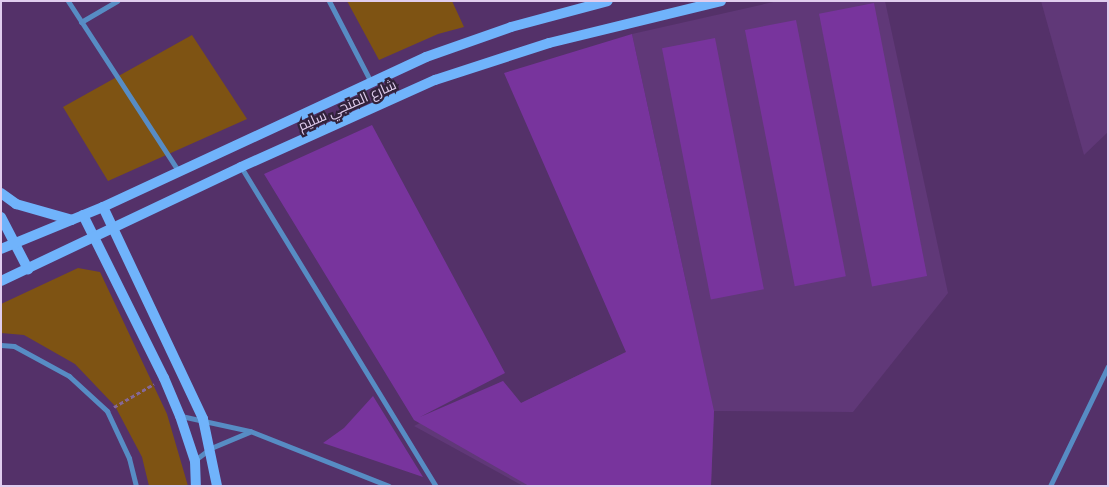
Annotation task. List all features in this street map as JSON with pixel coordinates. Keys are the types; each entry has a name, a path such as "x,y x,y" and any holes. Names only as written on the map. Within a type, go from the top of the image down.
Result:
{"main road":[{"name":"شارع المنجي سليم","path":"1,249 72,220 461,43 608,1"},
{"name":"شارع المنجي سليم","path":"1,281 241,167 434,80 549,43 721,1"},
{"path":"1,193 16,204 72,220"},
{"path":"103,206 112,229 203,419 211,448 217,486"},
{"path":"83,215 92,238 164,378 180,416 195,461 196,486"},
{"path":"1,217 28,269"}],"street":[{"path":"68,1 179,172"},
{"path":"81,22 118,1"},
{"path":"329,1 371,83"},
{"path":"241,167 436,486"},
{"path":"1,345 14,346 69,376 107,410 129,458 136,486"},
{"path":"1050,486 1108,366"},
{"path":"180,416 203,419 250,432 389,486"},
{"path":"195,461 211,448 250,432"}],"path":[{"path":"107,410 164,378"}],"shaded area":[{"path":"347,1 452,1 464,27 438,34 379,60"},
{"path":"778,1 885,1 948,293 853,412 714,411 711,486 523,486 414,426 503,381 521,403 626,352 692,310 632,34"},
{"path":"1041,1 1108,1 1108,132 1084,155"},
{"path":"192,35 247,119 108,181 63,107"},
{"path":"78,268 100,272 167,414 188,486 149,486 142,457 115,406 75,364 24,335 1,333 1,304"}],"building":[{"path":"874,3 927,276 872,287 819,14"},
{"path":"796,20 846,276 795,286 745,30"},
{"path":"632,34 714,411 711,486 529,486 414,420 264,174 372,125 505,373 420,417 503,381 521,403 626,352 504,73"},
{"path":"715,38 764,289 711,300 662,48"},
{"path":"373,396 423,477 323,443 344,428"}]}
